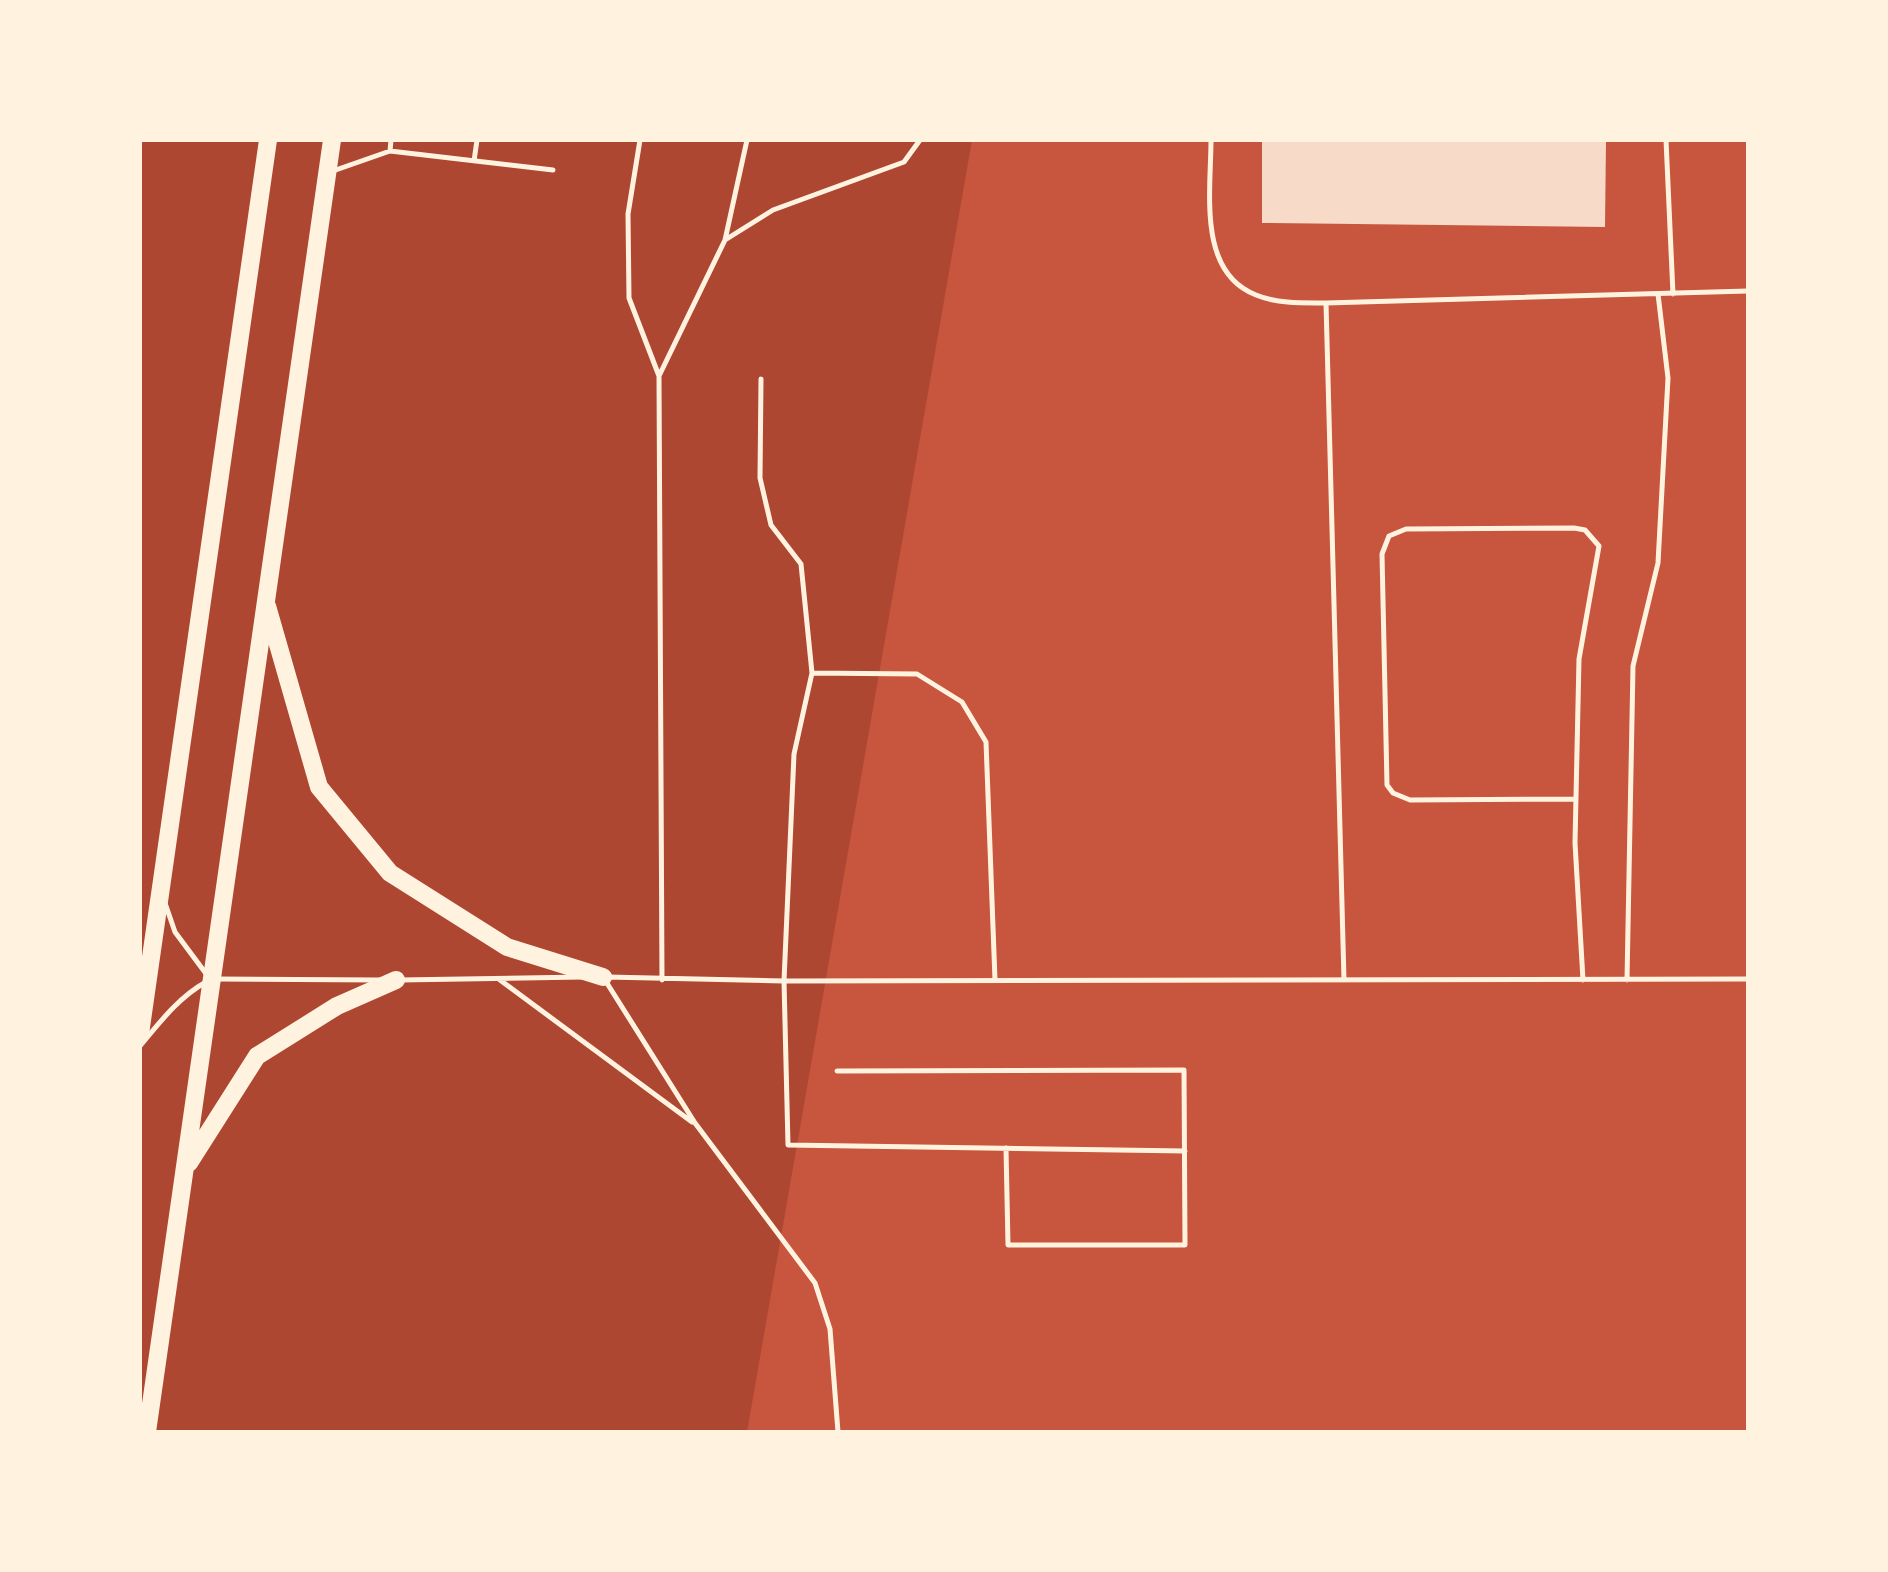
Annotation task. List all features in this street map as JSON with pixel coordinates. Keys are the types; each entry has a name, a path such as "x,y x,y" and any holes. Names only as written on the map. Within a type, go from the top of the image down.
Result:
{"main road":[{"path":"140,1034 268,140"},
{"path":"147,1432 332,140"},
{"path":"265,598 319,788 390,873 507,947 603,977"},
{"path":"185,1169 257,1056 337,1006 396,980"}],"lane":[{"path":"390,151 391,140"},
{"path":"474,161 477,140"},
{"path":"640,140 628,214 629,298 659,376 662,980"},
{"path":"659,376 725,240 747,140"},
{"path":"725,240 773,210 904,162 920,140"},
{"path":"1211,140 1211,228 1217,255 1232,279 1255,295 1273,300 1326,303 1748,291"},
{"path":"1666,140 1673,293"},
{"path":"327,173 390,151 553,170"},
{"path":"1627,980 1633,666 1658,564 1668,378 1658,294"},
{"path":"1326,303 1344,980"},
{"path":"761,379 760,478 771,525 801,564 812,673 794,754 783,981 788,1145 1185,1151"},
{"path":"1576,799 1410,800 1393,793 1387,785 1382,554 1389,536 1406,528 1574,528 1585,530 1594,537 1599,546 1579,659 1576,799 1575,843 1583,980"},
{"path":"812,673 917,674 962,702 986,742 995,980"},
{"path":"161,890 175,932 211,979"},
{"path":"603,977 695,1123 815,1283 830,1329 838,1432"},
{"path":"140,1046 191,990 211,979 1748,979"},
{"path":"499,980 695,1123"},
{"path":"837,1071 1184,1070 1185,1245 1008,1245 1006,1148"}],"shaded area":[{"path":"140,140 972,140 747,1432 140,1432"}],"building":[{"path":"1262,140 1606,140 1605,227 1262,223"}]}
